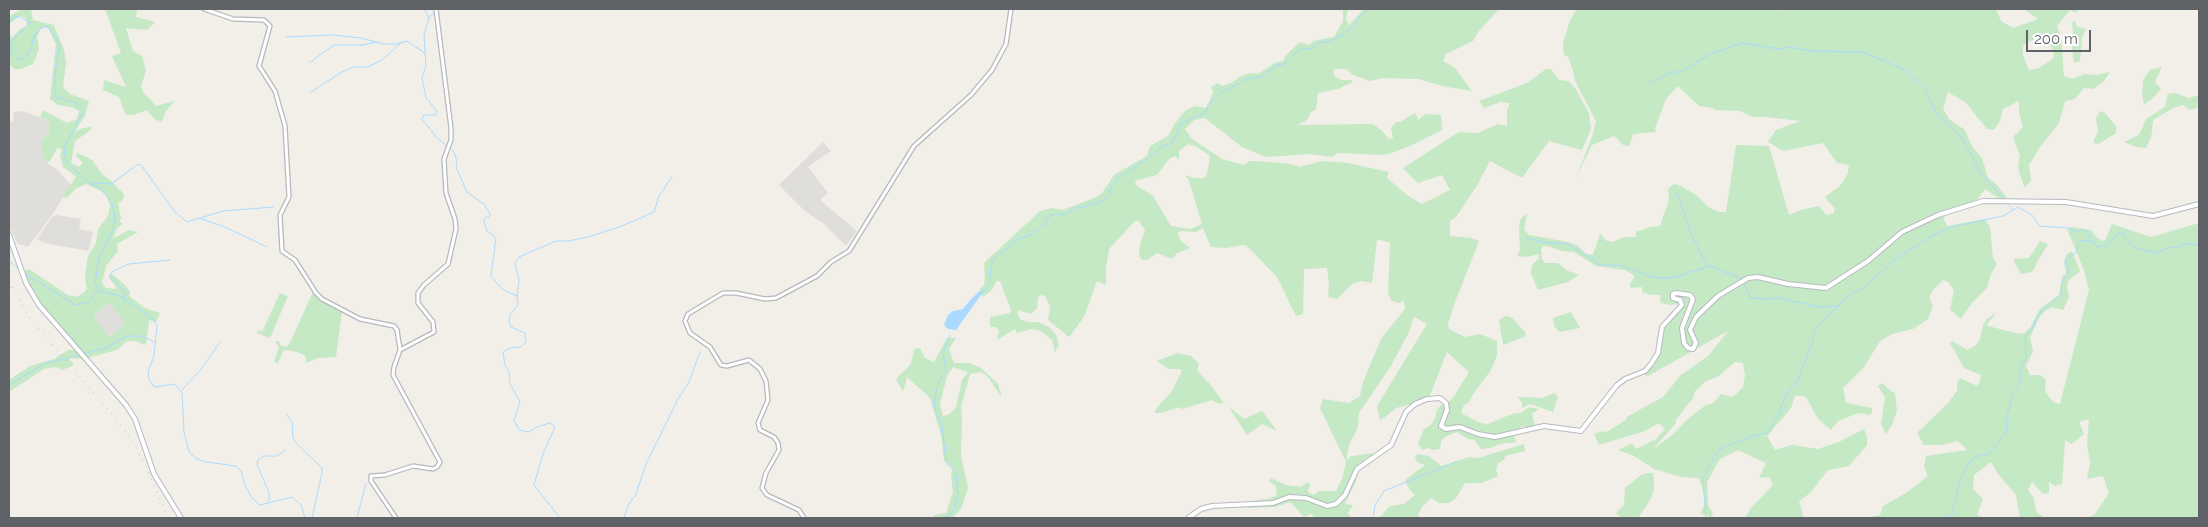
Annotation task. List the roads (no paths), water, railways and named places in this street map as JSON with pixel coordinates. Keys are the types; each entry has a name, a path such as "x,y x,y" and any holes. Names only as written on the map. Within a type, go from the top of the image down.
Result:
{"main road":[{"path":"1188,518 1201,509 1212,506 1273,503 1289,497 1306,498 1326,506 1336,504 1345,495 1358,469 1391,445 1406,412 1414,404 1427,399 1440,398 1446,403 1447,410 1441,426 1446,429 1460,428 1495,438 1544,426 1581,431 1617,385 1625,379 1645,371 1651,364 1658,353 1662,327 1682,305 1680,300 1673,298 1673,294 1688,294 1692,297 1682,328 1684,342 1688,348 1693,349 1696,343 1690,330 1696,317 1714,300 1748,278 1756,276 1788,284 1826,288 1868,261 1902,232 1938,215 1989,200 2066,202 2153,216 2199,204"},
{"path":"9,235 26,284 44,313 82,354 135,419 154,474 181,518"}],"street":[{"path":"204,9 233,19 264,20 270,26 259,66 275,92 285,126 289,197 280,215 282,251 295,260 316,293 322,299 360,319 391,324 396,328 400,350 394,367 395,381 412,408 440,462 437,467 432,469 413,466 389,474 371,476 371,481 396,518"},
{"path":"400,350 432,334 434,330 433,322 419,307 417,298 424,285 448,264 456,229 455,219 446,193 445,155 451,140 436,9"},
{"path":"804,518 799,510 767,495 762,488 766,473 779,450 778,443 774,437 760,430 758,423 768,400 766,381 760,369 749,360 727,366 721,365 710,347 690,334 685,321 688,314 723,293 736,293 765,300 776,298 817,276 831,262 851,248 914,146 971,95 992,70 1006,44 1011,9"}],"water":[{"path":"981,290 983,292 956,330 948,329 944,325 948,315 953,311 963,309"}],"waterway":[{"path":"424,9 429,18 424,35 426,66 422,77 426,98 436,110 436,115 424,115 422,119 437,138 447,146"},
{"path":"429,17 440,9"},
{"path":"982,293 989,286 992,260 1009,247 1012,242 1032,234 1045,224 1048,217 1056,214 1064,215 1076,207 1085,207 1103,201 1109,195 1111,187 1118,178 1148,159 1160,147 1171,144 1182,123 1205,113 1208,106 1221,92 1246,79 1262,77 1275,66 1284,64 1301,48 1311,49 1320,42 1328,42 1343,35 1369,9"},
{"path":"9,21 18,16 31,23 16,36 11,44 11,54 21,60 25,58 31,49 33,39 39,29 45,26 49,28 60,45 55,73 55,97 76,103 84,110 64,148 66,161 89,183 100,188 112,203 115,216 113,229 99,257 95,283 101,292 118,295 152,318 157,325 154,356 148,372 149,379 154,387 174,384 182,393 184,432 189,452 197,459 206,462 236,466 241,471 245,485 252,498 260,505 292,497 301,505 305,518"},
{"path":"286,37 334,35 361,38 384,44 396,44 407,41 426,54"},
{"path":"309,63 334,45 362,45 377,42"},
{"path":"311,92 353,67 368,67 382,60 402,42"},
{"path":"1650,83 1672,72 1680,72 1713,53 1742,43 1779,49 1790,47 1810,51 1863,52 1905,70 1925,88 1936,113 1962,138 1981,173 2012,209"},
{"path":"450,148 454,152 457,162 456,167 467,192 484,204 491,215 484,219 487,231 496,238 491,276 502,289 517,296 518,305 510,315 509,322 511,327 525,333 526,342 521,347 510,348 503,352 505,365 509,372 510,384 520,402 514,420 519,430 529,432 550,423 555,427 543,454 534,485 560,518"},
{"path":"93,183 111,184 138,164 141,165 175,212 187,222 223,211 273,207"},
{"path":"517,296 519,280 515,263 519,257 556,241 588,237 622,226 654,212 659,196 672,177"},
{"path":"1677,192 1692,236 1707,265"},
{"path":"1706,518 1703,479 1716,453 1752,436 1768,433 1778,416 1786,394 1798,380 1813,340 1814,332 1825,318 1852,293 1862,289 1896,259 1931,236 1951,227 2003,216 2018,207 2032,215 2039,226 2068,228 2077,232 2084,229 2097,247 2107,245 2119,232 2124,234 2126,240 2135,248 2157,253 2167,248 2180,247 2185,244 2199,245"},
{"path":"199,218 225,227 267,247"},
{"path":"1526,238 1542,242 1567,244 1594,260 1598,265 1620,265 1655,278 1672,278 1710,266 1742,279"},
{"path":"1945,518 1952,514 1960,481 1969,463 1976,457 1990,453 2007,431 2006,419 2013,394 2020,384 2020,370 2026,358 2025,337 2034,326 2035,320 2041,311 2061,295 2062,282 2069,271 2066,264 2067,259 2077,252 2078,243 2092,240"},
{"path":"125,291 109,277 113,271 129,264 170,260"},
{"path":"9,261 20,270"},
{"path":"25,274 76,305 88,302 98,290"},
{"path":"1744,283 1750,298 1778,298 1819,307 1838,306"},
{"path":"124,301 125,294"},
{"path":"942,518 950,515 958,496 956,473 946,462 942,426 934,403 938,383 946,370 943,353 950,335"},
{"path":"9,385 44,364 106,348 127,336 142,336 154,342"},
{"path":"182,390 202,368 220,342"},
{"path":"624,518 628,505 635,496 647,462 678,399 689,382 700,352"},
{"path":"286,414 292,422 293,438 322,468 312,518"},
{"path":"269,501 269,492 257,465 258,460 264,456 277,456 285,450"},
{"path":"1373,518 1375,505 1384,491 1458,461"},
{"path":"357,518 366,483"}],"railway":[{"path":"9,281 29,317 117,420 134,444 146,466 168,518"}]}
